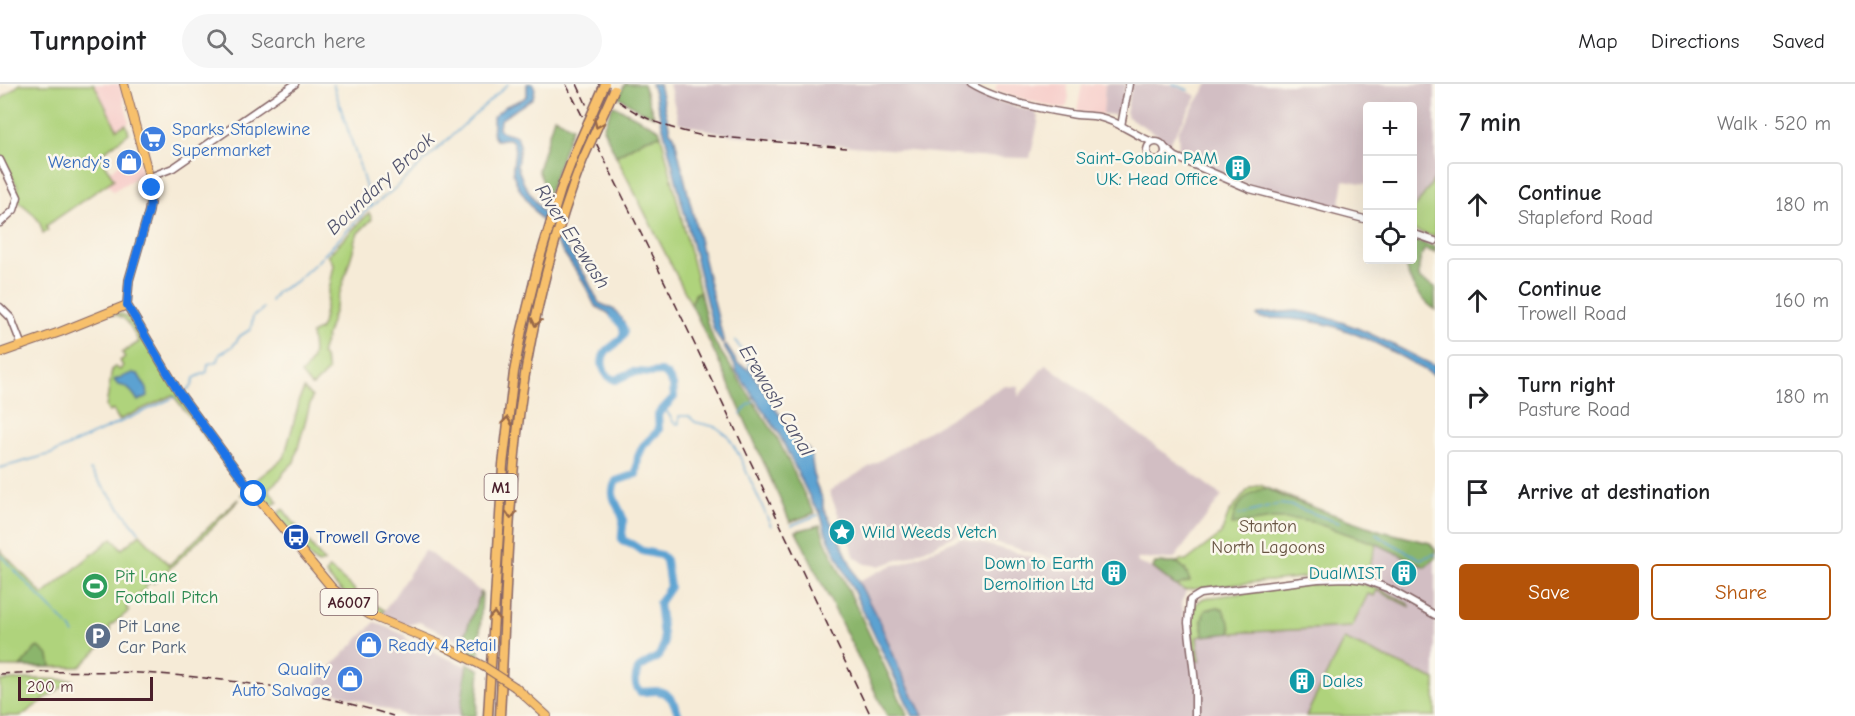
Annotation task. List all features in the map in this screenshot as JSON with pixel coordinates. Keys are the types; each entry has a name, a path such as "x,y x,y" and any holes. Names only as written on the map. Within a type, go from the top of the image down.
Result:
{"highway":[{"name":"M1","path":"488,716 506,430 522,330 539,261 557,203 576,150 605,84"},
{"name":"M1","path":"500,716 517,433 530,346 549,265 566,207 615,87"}],"main road":[{"path":"0,353 127,305 129,280 152,188 124,84"},
{"name":"A6007","path":"127,305 180,394 254,494 310,563 337,592 370,615 444,646 483,666 515,687 547,716"}],"street":[{"path":"150,177 173,168 295,84"},
{"path":"970,84 1003,98 1058,112 1099,117 1140,137 1160,143 1176,157 1250,189 1363,219"},
{"path":"1121,126 1129,84"},
{"path":"1140,137 1151,159 1176,157"},
{"path":"1147,149 1153,142"},
{"path":"1163,157 1165,148"},
{"path":"0,160 16,191 18,200 14,210 0,223"},
{"path":"1417,235 1435,241"},
{"path":"0,306 11,318 22,345"},
{"path":"1195,716 1195,683 1188,616 1190,600 1197,596 1208,592 1318,579 1347,578 1365,580 1387,588 1435,615"}],"shaded area":[{"path":"94,84 120,84 129,122 117,129"},
{"path":"669,84 960,84 981,96 1034,112 1038,117 1038,123 1030,158 978,157 731,135 679,123"},
{"path":"997,84 1067,84 1069,97 1067,106 1062,109 1007,95 995,91"},
{"path":"1082,84 1105,84 1103,114 1094,115 1077,111"},
{"path":"1105,84 1126,84 1120,109 1115,115 1103,114"},
{"path":"1132,84 1170,84 1197,96 1169,144 1128,117 1126,113"},
{"path":"1208,84 1435,84 1435,197 1424,193 1417,204 1417,102 1363,102 1363,183 1344,180 1340,203 1342,209 1251,186 1200,164 1179,153 1178,131"},
{"path":"136,153 142,174 113,191 107,183 114,179 109,172"},
{"path":"1046,364 1222,496 1174,559 1137,559 1138,563 1155,569 1181,590 1186,590 1182,603 1186,637 1351,627 1352,582 1358,583 1360,573 1368,570 1377,544 1425,567 1435,559 1435,680 1344,639 1306,716 923,716 858,581 961,538 1063,565 1087,568 1088,564 1061,562 959,534 908,557 879,566 865,564 855,557 829,491 1003,386 1019,387 1018,397"},
{"path":"425,550 481,592 462,642 419,622 406,626 381,616"},
{"path":"375,622 404,635 409,642 466,666 460,716 407,716 313,685"}],"green space":[{"path":"20,84 94,84 117,129 126,124 129,133 99,156 114,179 46,226 48,231 43,233 34,215 19,202 17,186 0,156 0,100"},
{"path":"625,84 643,84 654,116 639,110 619,97"},
{"path":"613,105 659,129 661,135 645,139 616,156 603,128"},
{"path":"554,117 572,127 548,195 538,170"},
{"path":"661,135 700,292 696,293 691,304 616,156 645,139"},
{"path":"1435,178 1435,237 1417,231 1417,205"},
{"path":"369,213 372,219 358,233 354,242 321,354 328,371 311,386 301,374 309,365 312,356 311,334 319,330 322,325 334,265 328,255"},
{"path":"1417,241 1435,247 1435,253 1425,249 1420,259 1419,272 1420,279 1435,287 1435,310 1419,294 1406,264 1417,264"},
{"path":"700,292 715,343 777,437 815,513 790,522 691,304 696,293"},
{"path":"117,313 128,317 141,332 246,489 244,495 241,495 245,490 173,395 119,420 113,410 109,412 106,407 112,369 115,367 120,370 123,366 120,361 125,357 122,353 139,342 126,320 112,315"},
{"path":"304,389 312,397 294,462 268,489 278,502 271,506 267,505 251,484 284,458 298,402"},
{"name":"Stanton North Lagoons","path":"1260,485 1320,510 1381,531 1368,570 1360,573 1184,590 1153,568 1155,563 1186,561 1221,534 1229,513 1250,488"},
{"path":"1267,488 1281,496 1381,531 1430,543 1435,550 1435,559 1425,567 1377,544 1312,522 1273,519 1232,525 1235,512 1243,500 1254,492"},
{"path":"238,499 213,527 154,583 150,582 145,587 146,590 139,593 126,608 129,611 110,626 110,637 80,667 0,667 0,550 43,595 112,538 122,549 140,534 169,565"},
{"path":"283,509 324,562 319,564 312,560 295,536 277,517"},
{"path":"820,525 908,716 887,716 796,531"},
{"path":"1155,563 1178,563 1185,569 1190,581 1176,586 1153,568"},
{"path":"329,568 355,592 384,610 381,616 343,592 326,574"},
{"path":"1352,582 1378,588 1407,603 1410,607 1377,590 1374,596 1368,594 1352,627 1231,633 1230,624 1202,620 1203,636 1197,637 1200,661 1196,661 1192,615 1196,604 1204,598 1304,585"},
{"path":"482,593 479,658 460,647"},
{"path":"1217,607 1223,609 1230,624 1231,633 1203,636 1202,620 1205,610"},
{"path":"1344,639 1435,680 1435,716 1306,716"},
{"path":"39,647 49,656 51,667 20,667 36,648"},
{"path":"467,663 480,670 476,716 460,716"},
{"path":"72,680 21,716 0,716 0,681"}],"water":[{"path":"527,84 533,84 535,89 533,98 500,120 499,129 517,137 520,145 517,166 524,184 586,277 599,303 615,310 624,322 619,326 608,313 595,306 583,281 519,188 513,174 515,151 513,143 509,139 496,140 494,137 493,117 506,106 523,99 527,95"},
{"path":"651,84 659,84 670,131 674,135 724,343 722,344 714,330 710,316"},
{"path":"1296,311 1350,325 1435,366 1435,376 1379,345 1349,332 1320,323 1257,316"},
{"path":"726,345 738,364 751,371 795,438 811,454 815,482 823,500 823,508 923,716 913,716 826,533 820,512 813,504 778,432 736,371 724,347"},
{"path":"132,373 138,374 147,389 148,396 138,401 130,390 118,385 114,380"}],"waterway":[{"path":"333,84 371,206"},
{"name":"Boundary Brook","path":"271,301 277,292 295,282 366,211 393,190 508,84"},
{"path":"1173,84 1188,90"},
{"name":"Boundary Brook","path":"184,392 192,386 194,378 207,372 208,364 218,361 220,354 233,346 240,336 251,329 253,316 263,308"},
{"name":"River Erewash","path":"614,316 622,325 624,332 619,341 604,355 602,360 605,372 615,380 633,372 661,372 667,375 673,385 674,397 658,414 659,430 643,446 638,457 636,474 616,481 613,497 623,519 622,540 642,551 661,555 666,560 670,587 659,603 664,644 659,656 639,668 636,683 640,692 665,693 674,703 679,716"},
{"name":"Erewash Canal","path":"735,340 748,360 751,371"},
{"name":"Boundary Brook","path":"0,468 51,454 175,397"},
{"name":"Erewash Canal","path":"741,414 754,401"},
{"path":"664,407 674,423 679,424 679,416 689,416 695,422 716,427 728,436 771,526"},
{"path":"90,470 139,532"},
{"path":"1239,515 1280,504 1293,506 1339,523"},
{"path":"792,525 818,515"},
{"path":"1375,534 1420,559 1435,554"},
{"path":"0,555 74,634"}],"railway":[{"path":"566,84 683,320 871,716"},
{"path":"577,84 588,108"},
{"path":"598,84 633,111 657,122 699,135 846,148"},
{"path":"0,674 99,672 198,677 297,692 393,716"}],"place":[{"name":"Sparks Staplewine Supermarket","path":"153,139"},
{"name":"Wendy's","path":"129,162"},
{"name":"Saint-Gobain PAM UK: Head Office","path":"1238,168"},
{"name":"Wild Weeds Vetch","path":"842,532"},
{"name":"Trowell Grove","path":"296,537"},
{"name":"Down to Earth Demolition Ltd","path":"1114,573"},
{"name":"DualMIST","path":"1404,573"},
{"name":"Pit Lane Football Pitch","path":"95,586"},
{"name":"Pit Lane Car Park","path":"98,636"},
{"name":"Ready 4 Retail","path":"369,645"},
{"name":"Quality Auto Salvage","path":"350,679"},
{"name":"Dales","path":"1302,681"}],"route":[{"path":"152,188 149,211 126,292 127,305 180,394 254,494"}]}
